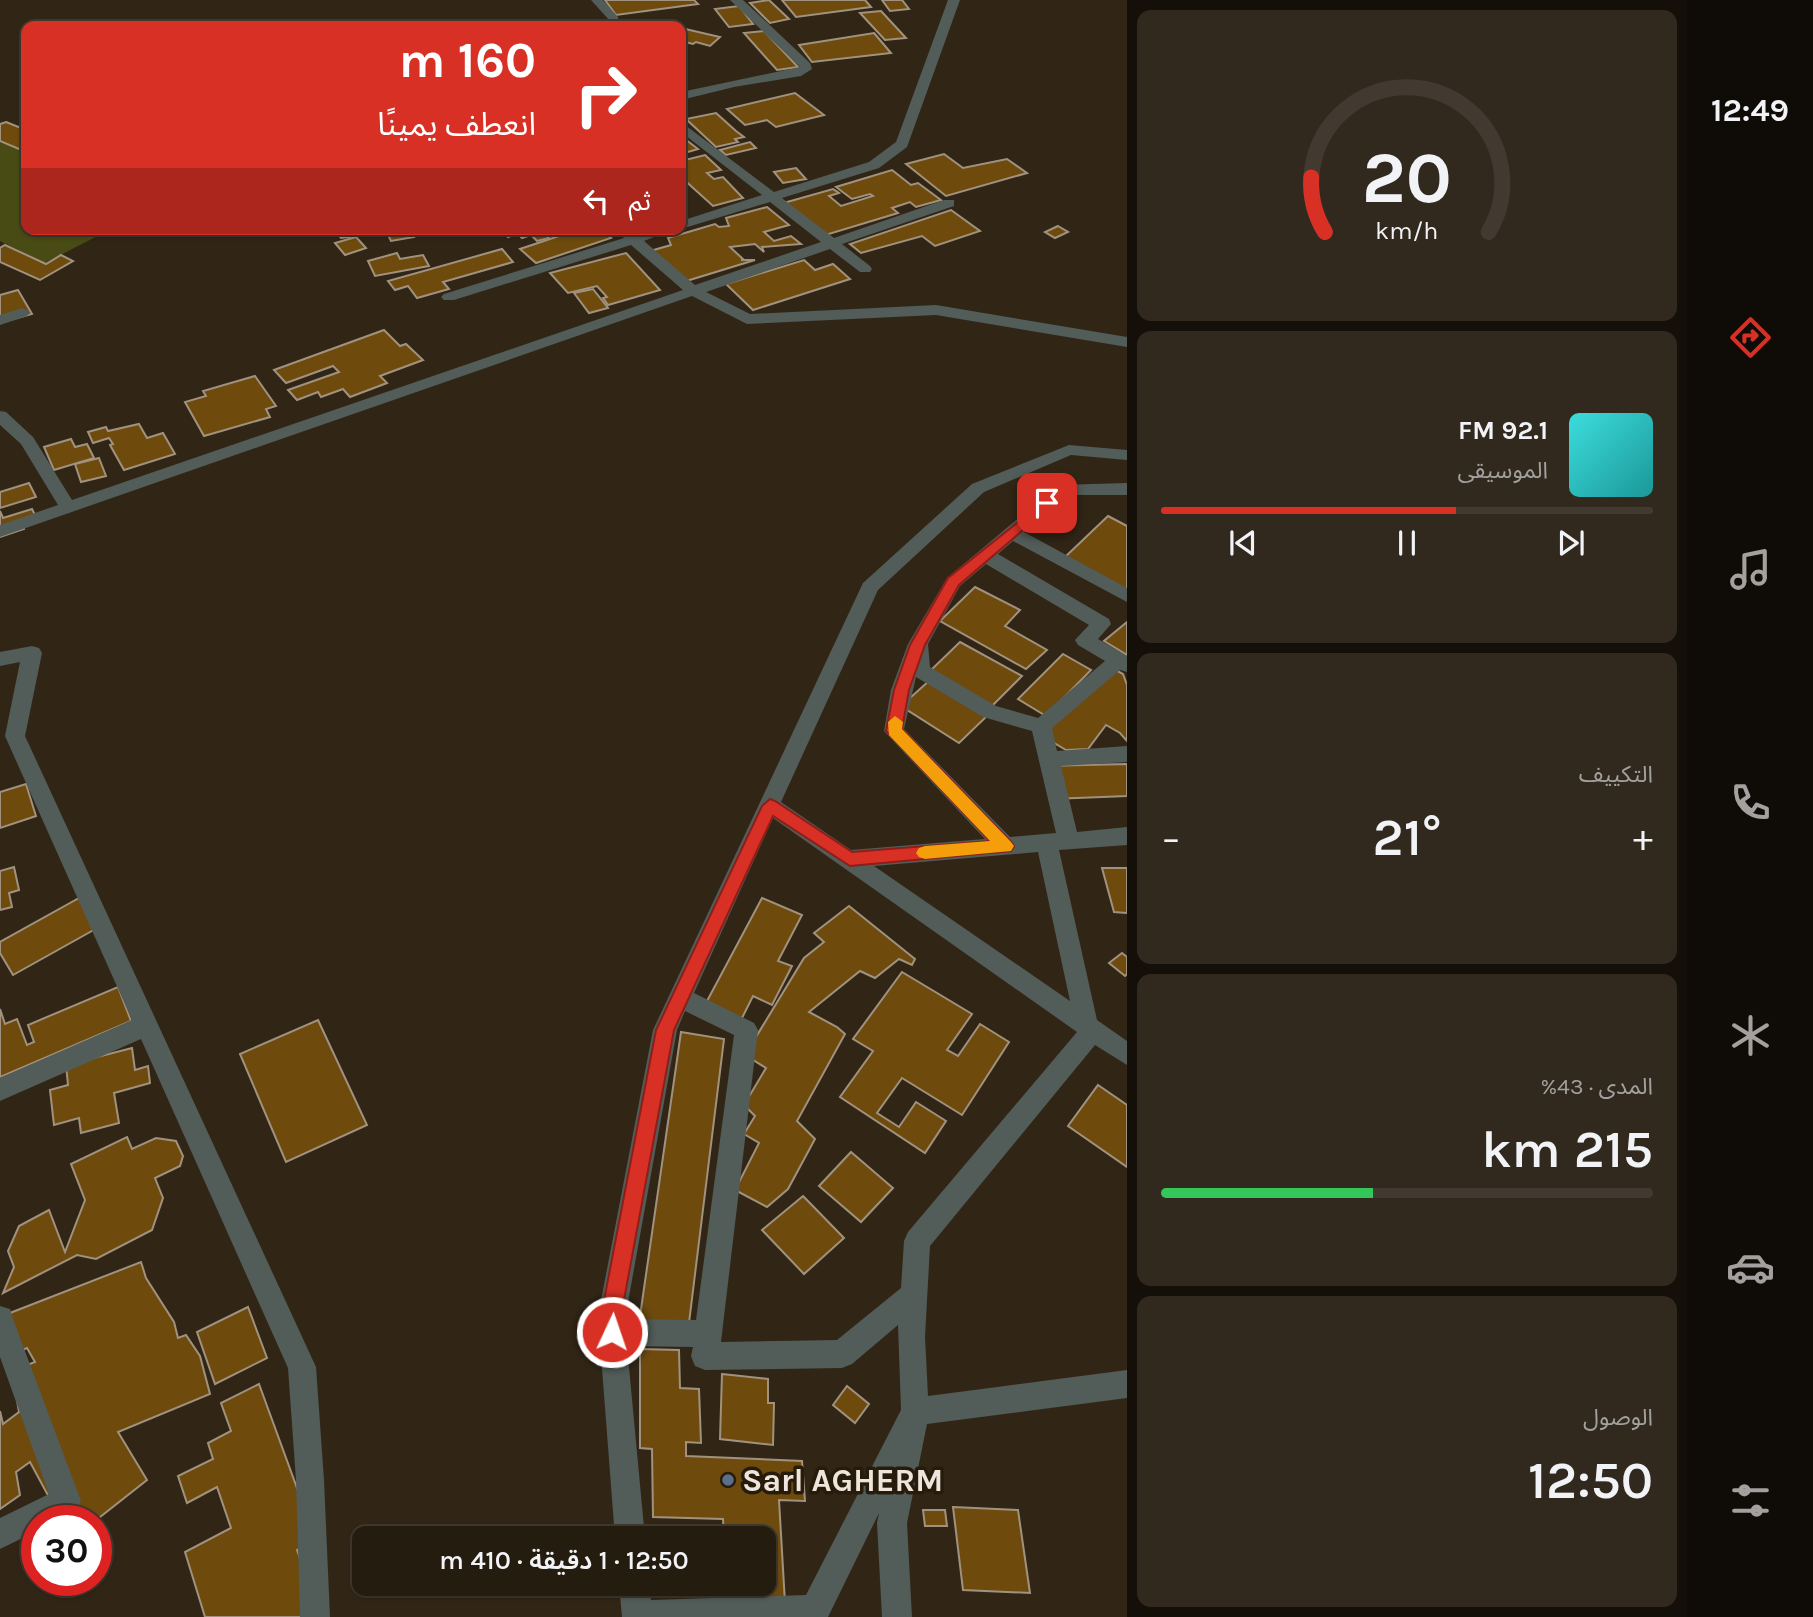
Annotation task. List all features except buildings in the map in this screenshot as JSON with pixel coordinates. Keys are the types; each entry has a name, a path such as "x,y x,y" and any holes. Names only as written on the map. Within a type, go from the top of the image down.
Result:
{"street":[{"path":"597,0 614,19"},
{"path":"686,95 806,69 806,66 736,0"},
{"path":"686,223 874,165 902,144 954,0"},
{"path":"686,130 865,270"},
{"path":"0,531 949,203"},
{"path":"449,297 625,235"},
{"path":"629,235 693,291 747,319 936,310 1127,342"},
{"path":"0,320 22,313"},
{"path":"0,416 27,442 67,506"},
{"path":"629,1526 611,1316 665,1030 870,587 978,488 1069,450 1127,454"},
{"path":"1005,846 894,731 901,690 918,645 953,582 1065,489 1127,489"},
{"path":"1011,532 1127,596"},
{"path":"985,555 1102,624 1085,640 1123,663 1041,726"},
{"path":"918,645 921,671 990,712 1041,726"},
{"path":"0,659 32,653 7,738 302,1367 310,1480 315,1617"},
{"path":"897,1617 892,1522 915,1412 911,1337 917,1241 1089,1029 1058,842 1049,759 1041,726"},
{"path":"1049,759 1127,754"},
{"path":"770,806 850,859 1127,1055"},
{"path":"850,859 1127,836"},
{"path":"680,998 746,1030 705,1356 842,1354 914,1294"},
{"path":"0,1090 144,1026"},
{"path":"0,1319 66,1501 0,1534"},
{"path":"612,1332 708,1334"},
{"path":"915,1412 1127,1384"},
{"path":"635,1596 636,1616 815,1611 915,1412"}],"shaded area":[{"path":"7,139 21,146 21,235 99,235 45,263 0,241 0,142"}],"slow traffic":[{"path":"895,722 894,731 1005,846 925,853"}],"place":[{"name":"Sarl AGHERM","path":"728,1480"}],"route":[{"path":"612,1332 611,1316 665,1030 770,806 850,859 1005,846 894,731 901,690 918,645 953,582 1047,503"}]}
